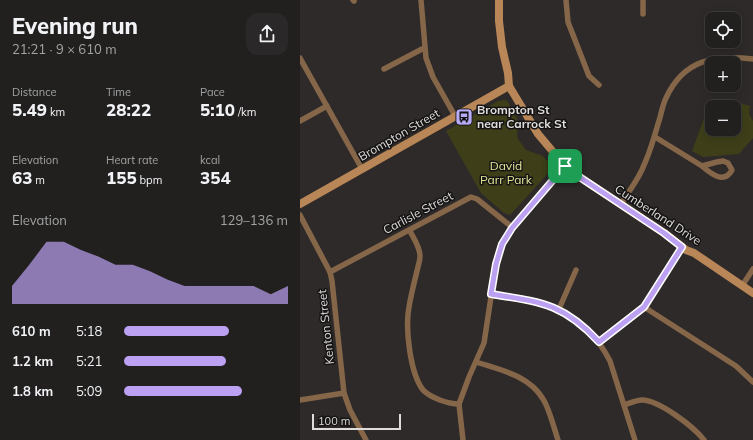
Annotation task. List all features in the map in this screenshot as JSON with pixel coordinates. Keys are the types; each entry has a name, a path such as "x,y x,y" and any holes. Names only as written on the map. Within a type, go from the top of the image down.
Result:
{"street":[{"path":"421,0 426,58 432,77 455,116"},
{"name":"Cumberland Drive","path":"499,0 501,40 509,86 538,134 565,166 670,237 682,247 694,253 753,292"},
{"path":"566,0 568,22 589,76 599,85"},
{"path":"643,0 643,14"},
{"path":"384,69 424,48"},
{"path":"300,58 362,169"},
{"path":"621,204 644,167 655,137 665,99 681,75 689,68 712,58 753,59"},
{"name":"Brompton Street","path":"300,204 509,86"},
{"path":"300,121 327,106"},
{"path":"655,137 702,166 714,176 721,177 730,174 732,170 728,163 723,162 702,166"},
{"path":"463,440 459,404 484,342 496,264 502,244 512,228 565,166"},
{"name":"Carlisle Street","path":"330,272 410,231 471,197 477,199 512,228"},
{"name":"Kenton Street","path":"300,215 330,272 344,393 350,410 366,440"},
{"path":"410,231 418,246 420,257 408,308 408,344 418,382 424,391 431,396 454,404 459,404"},
{"path":"599,342 644,307 682,247"},
{"path":"742,286 753,269"},
{"path":"559,309 576,270"},
{"path":"491,294 538,302 559,309 578,321 599,342 610,361 635,440"},
{"path":"644,307 736,366 753,382"},
{"path":"476,362 520,377 533,385 544,399 558,440"},
{"path":"300,400 344,393"},
{"path":"624,405 642,400 653,402 688,423 704,440"}],"green space":[{"name":"David Parr Park","path":"506,100 519,123 517,134 518,139 526,150 543,156 551,165 552,169 510,215 504,213 481,193 446,131 498,101"},
{"path":"741,103 750,106 749,114 753,121 753,138 739,154 703,157 692,151 705,115 705,136 741,136"}],"place":[{"name":"Brompton St near Carrock St","path":"464,117"}],"route":[{"path":"565,166 664,233 682,247 644,307 599,342 578,321 559,309 538,302 491,294 496,264 502,244 512,228 565,166"}]}
